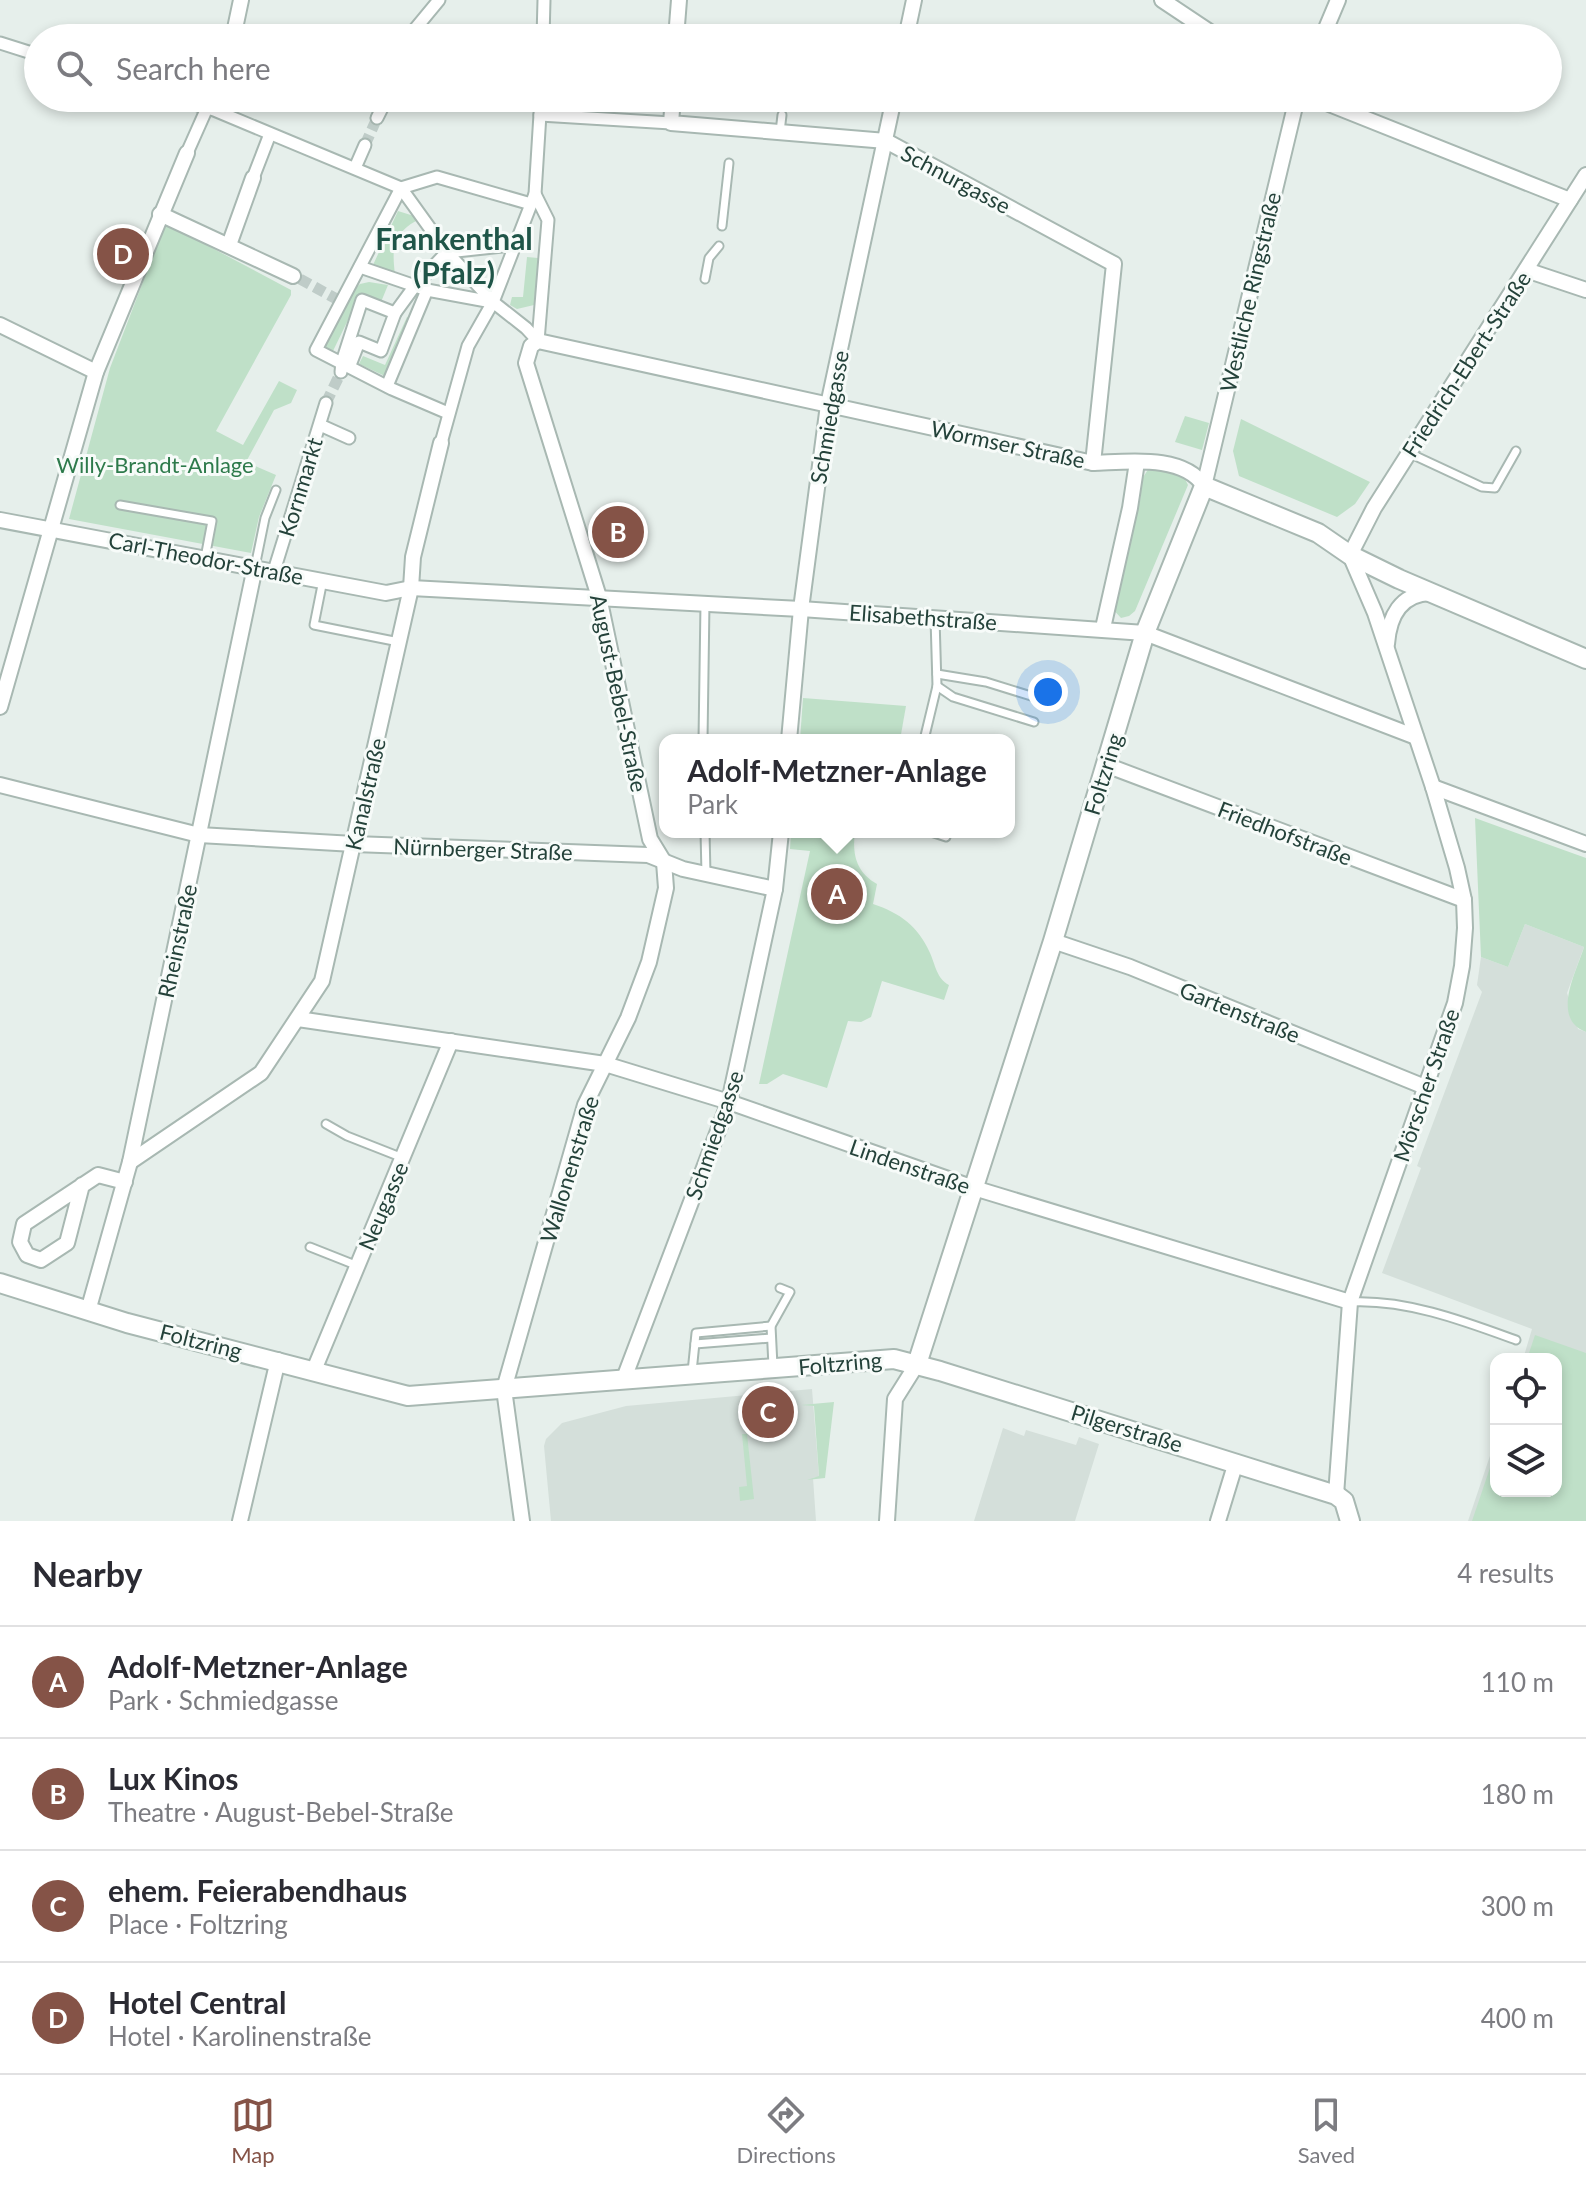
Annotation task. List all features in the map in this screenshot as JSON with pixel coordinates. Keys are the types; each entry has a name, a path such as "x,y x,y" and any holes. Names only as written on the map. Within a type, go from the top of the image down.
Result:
{"street":[{"path":"236,24 241,0"},
{"path":"419,24 439,0"},
{"path":"543,24 544,0"},
{"path":"677,24 679,0"},
{"path":"909,24 914,0"},
{"path":"1162,0 1198,24"},
{"path":"1328,24 1338,0"},
{"path":"0,43 24,51"},
{"path":"0,707 96,372 160,214 208,112"},
{"path":"217,112 399,187 447,252 493,302 538,341"},
{"path":"377,118 380,112"},
{"path":"538,341 548,220 533,199 540,112"},
{"path":"671,123 672,112"},
{"name":"Schmiedgasse","path":"790,734 801,609 828,405 891,112"},
{"name":"Westliche Ringstraße","path":"1204,486 1294,112"},
{"path":"1349,112 1570,200"},
{"name":"Schnurgasse","path":"540,115 671,123 732,133 780,132 886,141 1114,264 1093,463"},
{"path":"229,245 270,134"},
{"path":"355,168 365,145"},
{"name":"Friedrich-Ebert-Straße","path":"1350,555 1366,520 1586,175"},
{"path":"448,413 341,367 316,350 399,187 437,177 533,199"},
{"name":"Kanalstraße","path":"130,1162 261,1073 322,981 411,588 413,557 448,413 468,346 493,302 533,199"},
{"path":"160,214 297,278"},
{"path":"341,367 350,365 359,342 381,351 395,313 414,287 447,252 513,245"},
{"path":"360,267 414,287 493,302"},
{"path":"1526,270 1586,290"},
{"path":"389,388 427,290"},
{"path":"341,367 362,300 395,313"},
{"path":"0,325 96,372"},
{"name":"Wormser Straße","path":"538,341 1093,463 1151,462 1187,470 1196,474 1204,486 1318,533 1350,555 1586,659"},
{"name":"August-Bebel-Straße","path":"538,341 531,346 526,363 599,597 650,839 664,862"},
{"name":"Kornmarkt","path":"274,571 326,403"},
{"path":"320,425 349,438"},
{"path":"1103,628 1137,462"},
{"name":"Foltzring","path":"0,1283 88,1311 408,1396 894,1359 917,1364 1053,941 1145,633 1204,486"},
{"name":"Carl-Theodor-Straße","path":"0,520 386,593 411,588"},
{"name":"Mörscher Straße","path":"1336,1495 1350,1302 1455,1003 1462,966 1464,900 1433,787 1372,605 1350,555"},
{"name":"Rheinstraße","path":"88,1311 130,1162 255,567"},
{"name":"Elisabethstraße","path":"411,588 705,603 1145,633 1416,737"},
{"path":"1387,648 1391,620 1397,609 1407,598 1430,592"},
{"name":"Friedhofstraße","path":"1106,765 1464,900"},
{"name":"Nürnberger Straße","path":"0,785 199,835 648,855 706,874 775,889"},
{"path":"1433,787 1586,844"},
{"name":"Schmiedgasse","path":"623,1381 729,1102 775,889 780,838"},
{"name":"Wallonenstraße","path":"504,1389 585,1105 628,1018 649,962 666,888 664,862"},
{"name":"Gartenstraße","path":"1053,941 1130,967 1425,1087"},
{"name":"Lindenstraße","path":"298,1019 605,1064 729,1102 974,1188 1350,1302"},
{"name":"Neugasse","path":"314,1370 451,1041"},
{"path":"82,1185 67,1243 41,1260 27,1255 20,1242 24,1224 82,1185 98,1175 125,1182"},
{"path":"240,1521 278,1360"},
{"path":"887,1521 895,1399 917,1364"},
{"name":"Pilgerstraße","path":"917,1364 1336,1495"},
{"path":"504,1389 522,1521"},
{"path":"1218,1521 1236,1462"},
{"path":"1336,1495 1344,1501 1350,1521"}],"lane":[{"path":"780,132 782,115"},
{"path":"722,226 729,163"},
{"path":"705,279 709,258 719,246"},
{"path":"1409,453 1482,487 1495,488 1516,451"},
{"path":"255,567 265,518 276,490"},
{"path":"120,505 212,521 205,558"},
{"path":"323,580 314,625 399,642"},
{"path":"703,734 705,603"},
{"path":"925,734 937,686 935,618"},
{"path":"937,674 986,682 1044,700"},
{"path":"937,686 953,697 1034,722"},
{"path":"705,838 706,874"},
{"path":"326,1124 347,1136 403,1158"},
{"path":"310,1247 358,1266"},
{"path":"773,1369 771,1326 790,1292 780,1288"},
{"name":"Lindenstraße","path":"1350,1302 1374,1301 1457,1319 1516,1340"},
{"path":"692,1375 696,1333 771,1326"},
{"path":"695,1344 771,1338"}],"shaded area":[{"path":"1525,924 1584,947 1567,993 1578,1029 1586,1032 1586,1521 1468,1521 1490,1456 1490,1497 1562,1497 1562,1353 1525,1353 1532,1329 1382,1273 1421,1168 1417,1166 1482,992 1477,985 1481,957 1508,967"},
{"path":"812,1389 819,1477 813,1478 816,1521 551,1521 544,1446 546,1439 562,1423 626,1406"},
{"path":"1003,1428 1024,1436 1026,1430 1076,1445 1079,1437 1099,1444 1075,1521 974,1521"}],"green space":[{"path":"398,211 414,216 416,221 402,232 395,244 395,274 373,265"},
{"name":"Willy-Brandt-Anlage","path":"169,225 291,290 216,431 243,445 279,381 297,390 291,403 274,410 246,462 276,475 259,517 251,553 69,519 110,368 164,227"},
{"path":"527,257 538,258 534,305 517,309 510,305 512,297 523,297"},
{"path":"360,284 388,285 381,302 361,293 333,351 323,346 352,291"},
{"path":"407,317 413,319 387,377 359,364 363,356 385,365"},
{"path":"1185,416 1209,423 1202,450 1175,442"},
{"path":"1241,419 1370,482 1355,504 1337,517 1239,476 1233,451"},
{"path":"1154,466 1183,475 1188,485 1135,611 1121,618 1111,607 1140,501 1142,479"},
{"path":"803,698 906,706 901,734 800,734"},
{"path":"1475,818 1586,858 1586,1032 1575,1025 1568,1005 1572,981 1584,947 1525,924 1508,967 1481,957"},
{"path":"791,838 855,838 857,862 864,874 877,884 873,904 900,916 914,928 939,975 949,985 944,1000 882,981 871,1017 861,1022 848,1021 827,1088 783,1074 767,1084 759,1084 810,851 790,849"},
{"path":"1535,1335 1586,1353 1586,1521 1472,1521 1490,1468 1490,1497 1562,1497 1562,1353 1529,1353"},
{"path":"834,1402 825,1478 807,1480 819,1476 814,1406 801,1405"},
{"path":"742,1434 747,1434 754,1499 740,1501 739,1487 747,1486"}],"tunnel":[{"path":"365,145 377,118"},
{"path":"300,279 342,302"},
{"path":"326,403 341,372"}],"place":[{"name":"Hotel Central","path":"123,254"},
{"name":"Lux Kinos","path":"618,532"},
{"name":"Adolf-Metzner-Anlage","path":"837,894"},
{"name":"ehem. Feierabendhaus","path":"768,1412"}],"district":[{"name":"Frankenthal (Pfalz)","path":"454,255"}]}
